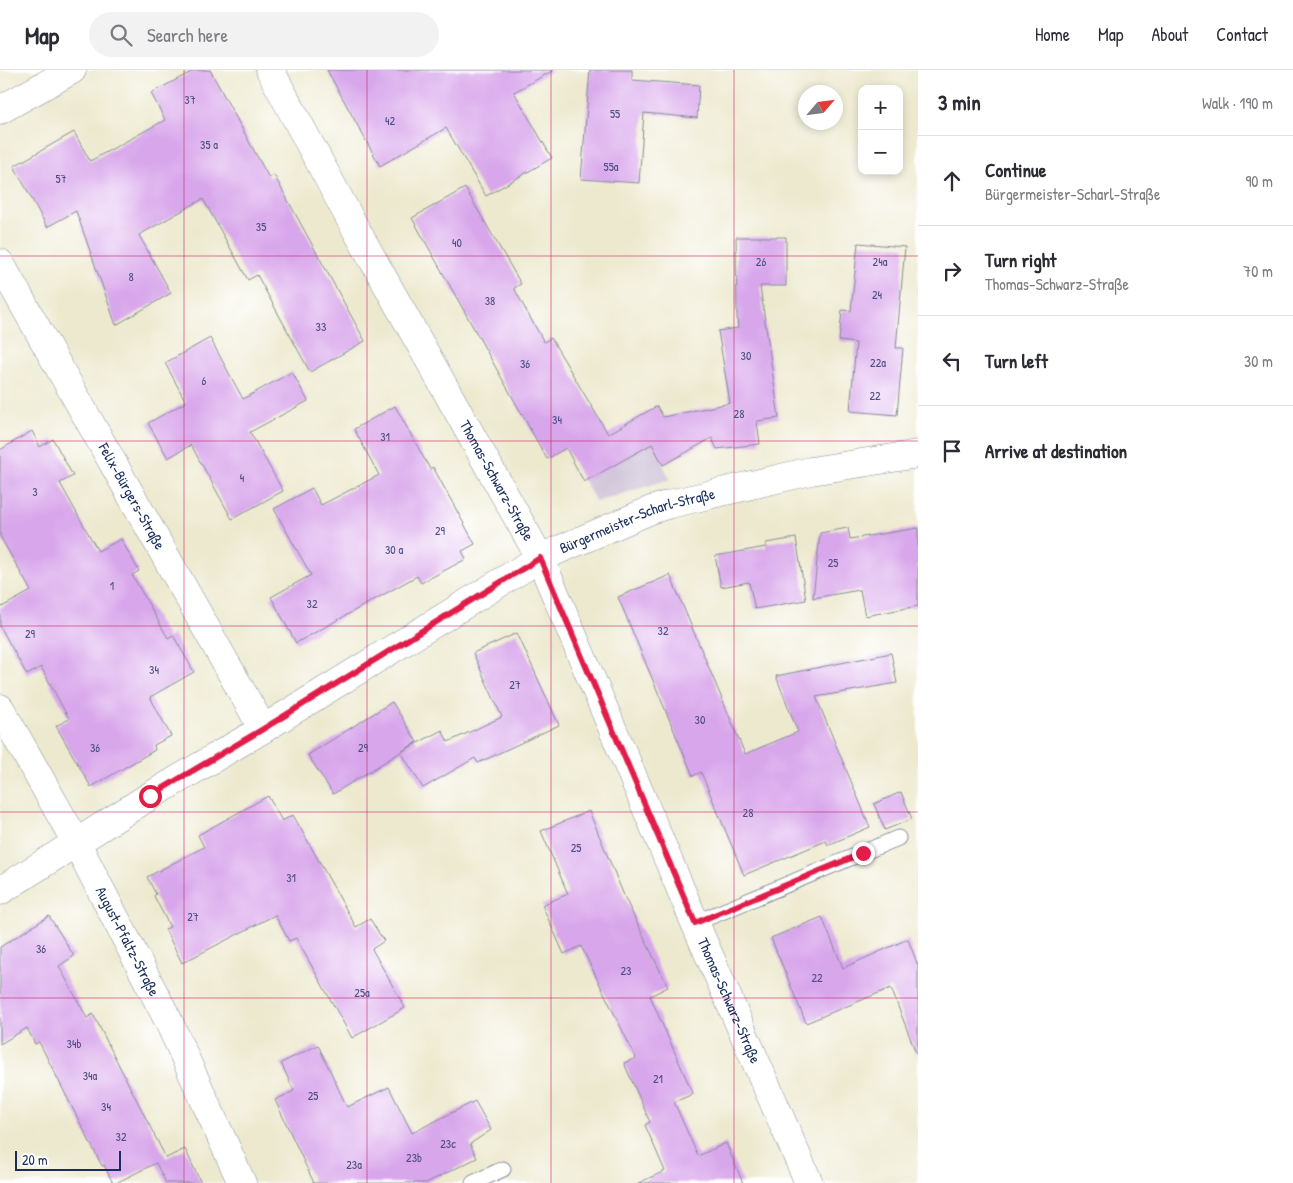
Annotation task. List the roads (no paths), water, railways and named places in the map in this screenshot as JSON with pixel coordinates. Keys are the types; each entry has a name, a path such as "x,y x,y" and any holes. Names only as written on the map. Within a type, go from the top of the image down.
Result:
{"street":[{"path":"0,110 72,70"},
{"name":"Thomas-Schwarz-Straße","path":"270,70 349,217 540,558 695,923 809,1183"},
{"name":"Felix-Bürgers-Straße","path":"0,263 263,729"},
{"name":"Bürgermeister-Scharl-Straße","path":"0,891 150,796 263,729 540,558 651,510 670,504 811,471 918,454"},
{"name":"August-Pfaltz-Straße","path":"0,708 76,842 168,1020 242,1183"}],"lane":[{"path":"695,923 898,838"},
{"path":"473,1183 503,1168"}]}
